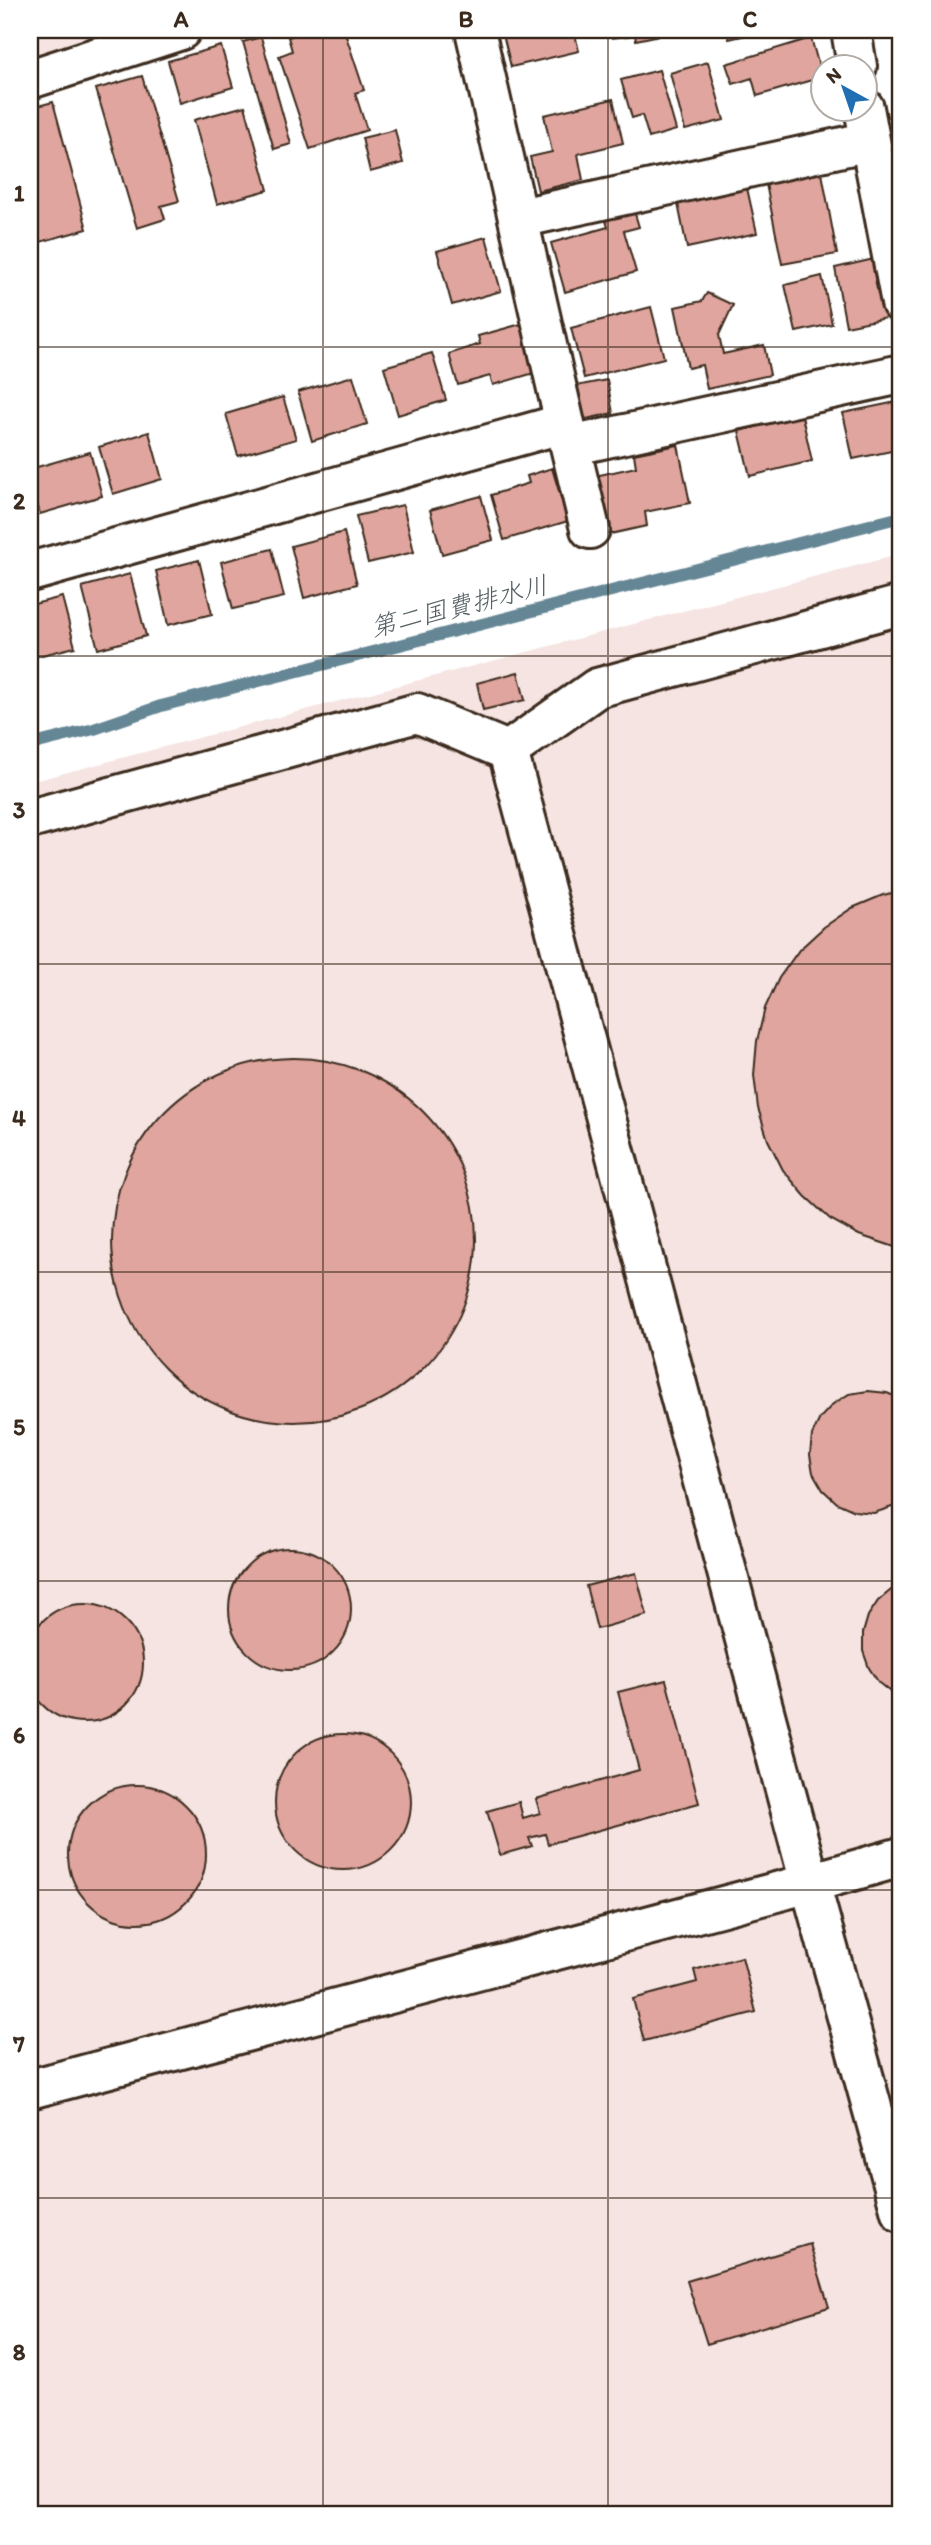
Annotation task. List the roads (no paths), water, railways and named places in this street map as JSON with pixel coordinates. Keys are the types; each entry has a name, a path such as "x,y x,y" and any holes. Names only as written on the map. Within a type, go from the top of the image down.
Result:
{"street":[{"path":"30,79 181,30"},
{"path":"475,30 590,529"},
{"path":"851,30 855,52"},
{"path":"520,218 867,125 901,303"},
{"path":"30,572 568,435 901,374"},
{"path":"508,751 597,688 901,605"},
{"path":"30,819 417,713 508,751"},
{"path":"508,751 810,1883 901,2212"},
{"path":"30,2090 901,1857"}],"waterway":[{"name":"第二国費排水川","path":"30,745 94,729 161,706 901,517"}]}
